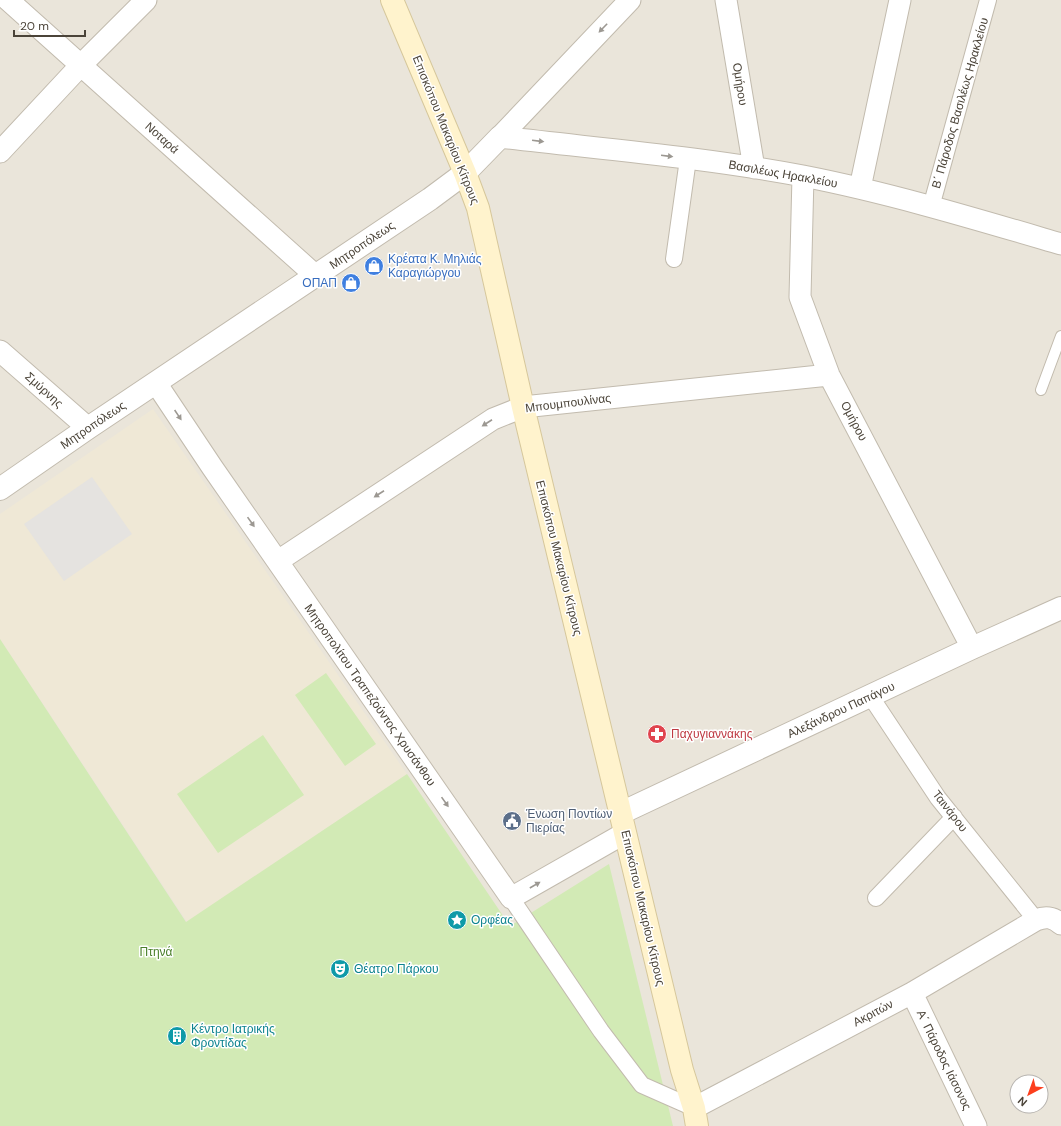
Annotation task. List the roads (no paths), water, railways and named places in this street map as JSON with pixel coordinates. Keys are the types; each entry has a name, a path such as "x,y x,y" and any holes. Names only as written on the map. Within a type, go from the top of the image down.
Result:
{"main road":[{"name":"Επισκόπου Μακαρίου Κίτρους","path":"392,0 465,173 478,208 523,407 682,1070 695,1117"}],"street":[{"name":"Νοταρά","path":"8,0 316,276"},
{"path":"0,152 81,65 146,0"},
{"name":"Μητροπόλεως","path":"0,489 156,382 430,199 465,173 630,0"},
{"name":"Ομήρου","path":"726,0 754,168"},
{"path":"860,188 900,0"},
{"name":"Β΄ Πάροδος Βασιλέως Ηρακλείου","path":"931,207 988,0"},
{"name":"Βασιλέως Ηρακλείου","path":"500,137 688,159 803,176 860,188 1061,244"},
{"path":"674,259 688,159"},
{"name":"Ομήρου","path":"803,176 800,297 829,375 972,648"},
{"name":"Σμύρνης","path":"0,351 88,428"},
{"name":"Μπουμπουλίνας","path":"278,561 493,419 523,407 829,375"},
{"name":"Μητροπολίτου Τραπεζούντος Χρυσάνθου","path":"156,382 212,467 511,898"},
{"name":"Αλεξάνδρου Παπάγου","path":"623,823 871,697 972,648 1061,608"},
{"name":"Ταινάρου","path":"871,697 938,798 1049,921"},
{"path":"876,898 954,817"},
{"path":"623,823 511,898 601,1031 642,1085 695,1117"},
{"name":"Ακριτών","path":"695,1117 912,993 1049,921"},
{"name":"Α΄ Πάροδος Ιάσονος","path":"912,993 976,1126"}],"lane":[{"path":"1040,390 1061,336"}],"place":[{"name":"Κρέατα Κ. Μηλιάς Καραγιώργου","path":"374,266"},
{"name":"ΟΠΑΠ","path":"351,283"},
{"name":"Παχυγιαννάκης","path":"657,734"},
{"name":"Ένωση Ποντίων Πιερίας","path":"512,821"},
{"name":"Ορφέας","path":"457,920"},
{"name":"Θέατρο Πάρκου","path":"340,969"},
{"name":"Κέντρο Ιατρικής Φροντίδας","path":"177,1036"}],"park label":[{"name":"Πτηνά","path":"156,952"}]}
